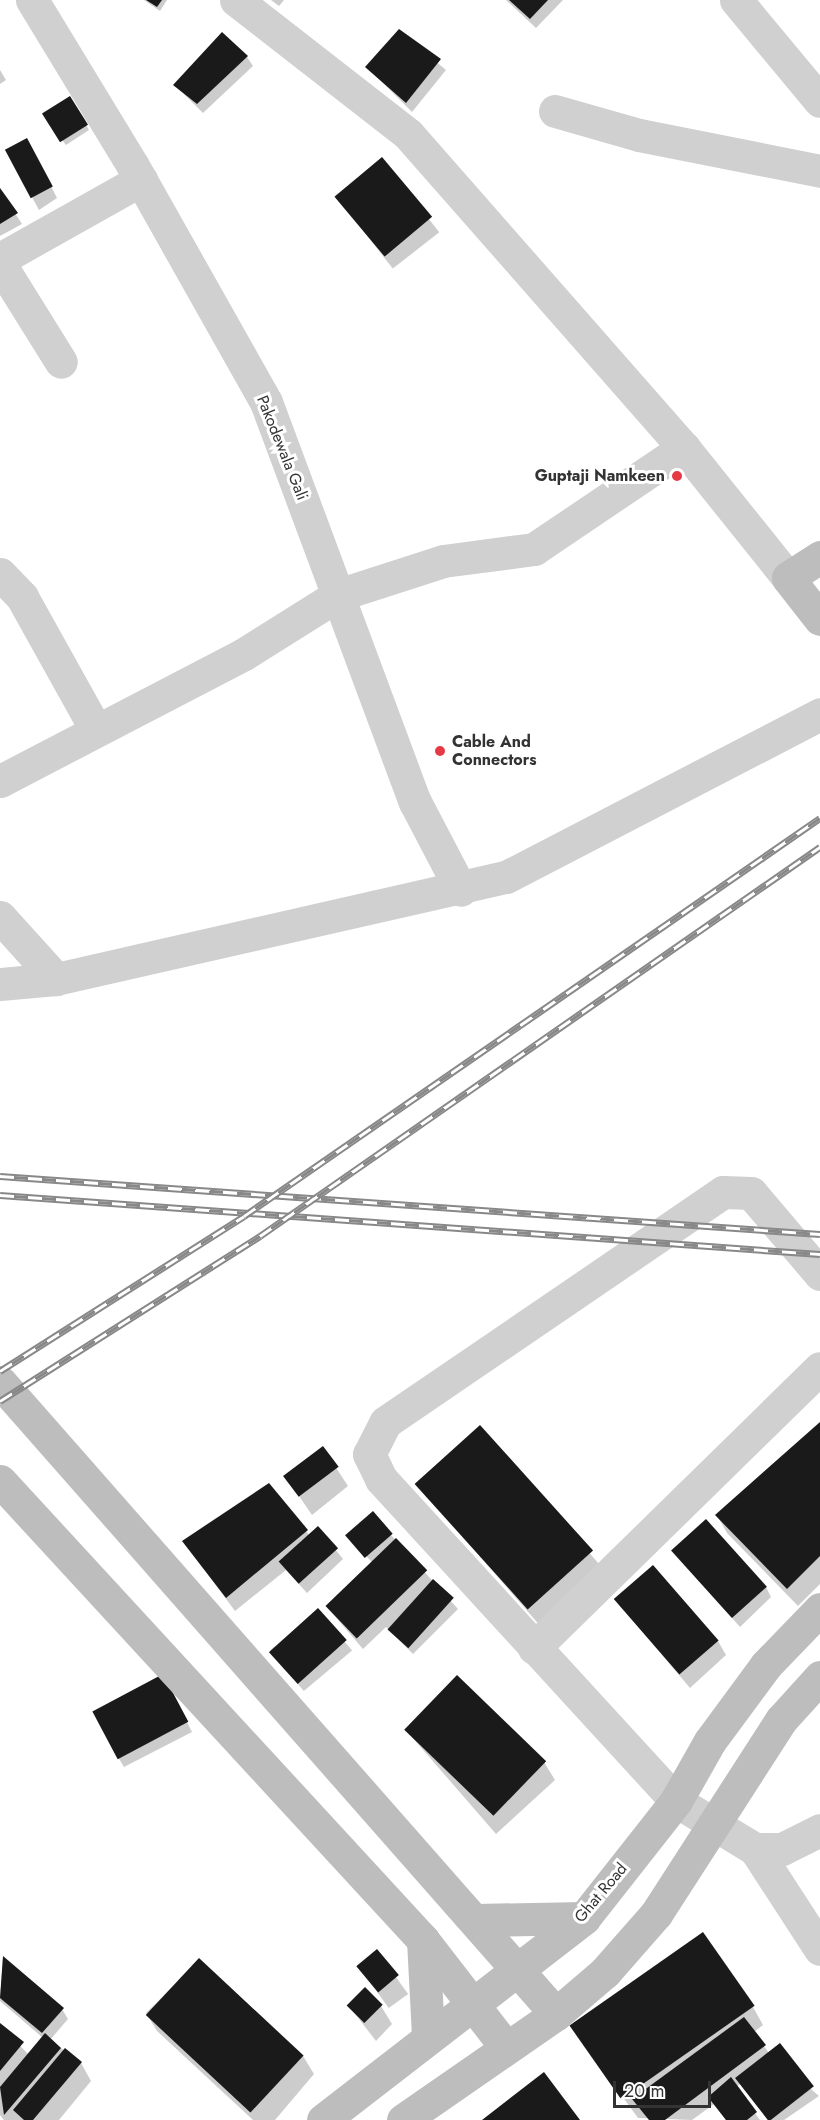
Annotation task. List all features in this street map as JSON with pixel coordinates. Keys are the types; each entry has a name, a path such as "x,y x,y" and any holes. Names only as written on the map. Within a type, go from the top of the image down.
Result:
{"main road":[{"path":"820,557 788,578 820,619"},
{"path":"0,1382 476,1920 556,2014"},
{"path":"0,1480 423,1940 475,2001 506,2046"},
{"name":"Ghat Road","path":"323,2120 584,1918 676,1801 710,1741 766,1665 820,1609"},
{"path":"403,2120 506,2046 556,2014 605,1972 656,1914 781,1720 820,1677"},
{"path":"476,1920 584,1918"},
{"path":"423,1940 428,2037"}],"street":[{"name":"Pakodewala Gali","path":"32,0 141,180 266,402 415,802 461,890"},
{"path":"236,0 408,134 684,448 788,578"},
{"path":"736,0 820,101"},
{"path":"555,111 639,135 820,171"},
{"path":"0,259 141,180"},
{"path":"0,264 61,362"},
{"path":"0,781 244,654 338,595 443,561 534,549 684,448"},
{"path":"0,574 22,597 96,730"},
{"path":"0,984 57,979 461,890 506,877 820,714"},
{"path":"0,917 57,979"},
{"path":"820,1274 751,1193 723,1192 385,1423 369,1454 381,1479 676,1801 755,1849 820,1949"},
{"path":"534,1648 820,1368"},
{"path":"755,1849 782,1849 820,1830"}],"building":[{"path":"146,0 162,0 157,7"},
{"path":"509,0 548,0 530,19"},
{"path":"399,29 441,59 406,103 365,67"},
{"path":"222,32 248,56 197,104 173,85"},
{"path":"70,96 88,125 60,142 42,113"},
{"path":"27,138 53,187 31,198 5,150"},
{"path":"382,157 432,217 385,257 335,197"},
{"path":"0,188 18,213 0,224"},
{"path":"820,1422 820,1556 787,1589 715,1515"},
{"path":"480,1425 593,1551 528,1609 415,1484"},
{"path":"323,1446 339,1467 299,1497 283,1476"},
{"path":"269,1483 308,1530 226,1598 182,1541"},
{"path":"373,1511 393,1534 365,1558 345,1535"},
{"path":"706,1519 767,1587 732,1618 671,1550"},
{"path":"318,1526 338,1548 299,1584 279,1561"},
{"path":"396,1538 427,1570 357,1638 326,1606"},
{"path":"653,1565 719,1640 679,1675 614,1599"},
{"path":"433,1579 454,1598 408,1648 387,1630"},
{"path":"318,1608 347,1640 298,1684 269,1652"},
{"path":"163,1674 188,1722 118,1759 92,1712"},
{"path":"457,1675 546,1761 493,1816 404,1730"},
{"path":"703,1932 755,2006 621,2099 569,2025"},
{"path":"377,1949 399,1975 378,1992 356,1966"},
{"path":"3,1956 64,2008 42,2033 0,1998"},
{"path":"199,1958 304,2056 250,2113 146,2015"},
{"path":"365,1987 383,2005 364,2023 347,2005"},
{"path":"744,2017 766,2045 665,2120 649,2120 632,2099"},
{"path":"0,2023 24,2042 0,2071"},
{"path":"45,2033 61,2048 4,2115 0,2087"},
{"path":"780,2043 814,2086 768,2120 735,2078"},
{"path":"65,2048 82,2062 33,2120 24,2120 13,2110"},
{"path":"544,2072 580,2120 482,2120"},
{"path":"731,2077 757,2112 747,2120 726,2120 708,2097"}],"railway":[{"path":"0,1371 244,1216 820,818"},
{"path":"0,1401 260,1236 820,847"},
{"path":"0,1176 820,1234"},
{"path":"0,1195 820,1254"}],"place":[{"name":"Guptaji Namkeen","path":"677,476"},
{"name":"Cable And Connectors","path":"440,751"}]}
